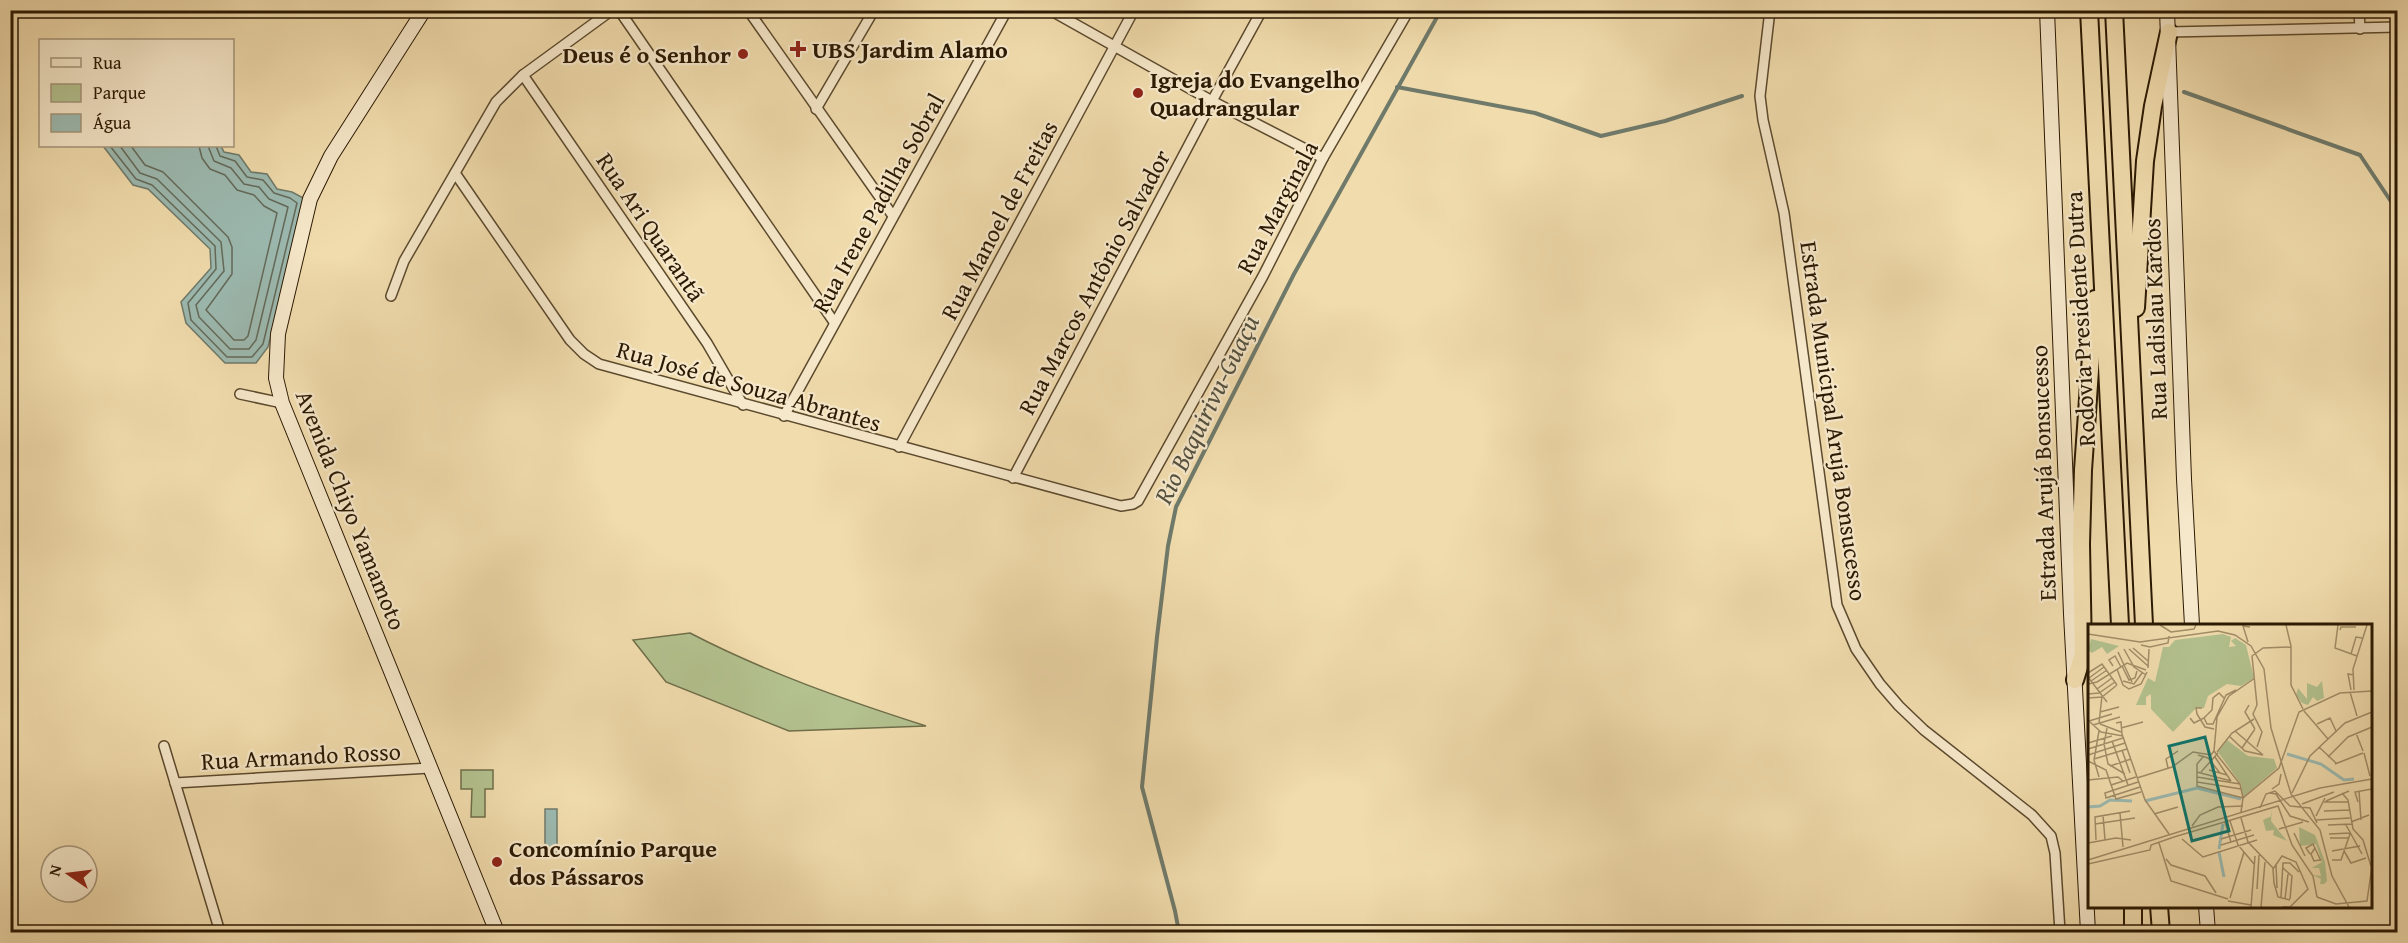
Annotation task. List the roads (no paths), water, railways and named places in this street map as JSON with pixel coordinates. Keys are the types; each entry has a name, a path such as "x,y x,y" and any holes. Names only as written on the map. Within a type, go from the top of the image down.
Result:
{"highway":[{"name":"Rodovia Presidente Dutra","path":"2090,10 2120,624"},
{"name":"Rodovia Presidente Dutra","path":"2114,10 2129,357 2144,624"},
{"path":"2129,357 2138,278 2145,161 2153,106 2169,32"},
{"path":"2075,680 2083,654 2081,544 2088,373 2101,263"},
{"path":"2133,907 2133,933"},
{"path":"2159,907 2161,933"}],"street":[{"name":"Avenida Chiyo Yamamoto","path":"424,10 331,156 310,199 279,334 276,378 282,403 497,933"},
{"path":"391,296 404,261 496,102 524,75 612,10"},
{"path":"619,10 834,322"},
{"path":"748,10 893,216"},
{"path":"816,108 874,10"},
{"name":"Rua Irene Padilha Sobral","path":"784,416 1007,10"},
{"path":"1050,10 1212,101 1323,158"},
{"name":"Rua Manoel de Freitas","path":"899,447 1134,10"},
{"name":"Rua Marcos Antônio Salvador","path":"1013,478 1262,10"},
{"name":"Rua Marginala","path":"1122,506 1138,501 1263,276 1323,158 1409,10"},
{"name":"Estrada Municipal Aruja Bonsucesso","path":"1770,10 1762,59 1760,96 1763,120 1786,224 1837,605 1856,649 1880,684 1899,706 1924,730 2032,815 2051,836 2055,853 2060,933"},
{"name":"Estrada Arujá Bonsucesso","path":"2047,10 2071,614 2088,933"},
{"name":"Rua Ladislau Kardos","path":"2167,10 2179,351 2192,624"},
{"path":"2359,10 2360,29"},
{"path":"2169,32 2397,27"},
{"name":"Rua Ari Quarantã","path":"524,75 707,343 742,405"},
{"name":"Rua José de Souza Abrantes","path":"455,173 570,340 584,354 599,364 742,405 1122,506"},
{"path":"240,394 282,403"},
{"path":"164,746 220,933"},
{"name":"Rua Armando Rosso","path":"175,783 430,768"},
{"path":"2206,907 2208,933"}],"water":[{"path":"104,147 222,147 224,152 239,155 251,172 267,174 277,189 292,192 305,199 268,347 256,363 225,363 186,323 181,302 211,268 210,249 148,189 133,185"},
{"path":"545,809 557,809 557,852 545,852"}],"waterway":[{"name":"Rio Baquirivu-Guaçu","path":"1179,932 1142,787 1168,546 1176,507 1294,274 1441,10"},
{"path":"1397,87 1535,113 1601,136 1665,121 1742,96"},
{"path":"2184,92 2360,155 2398,212"}],"place":[{"name":"UBS Jardim Alamo","path":"798,49"},
{"name":"Deus é o Senhor","path":"743,54"},
{"name":"Igreja do Evangelho Quadrangular","path":"1138,93"},
{"name":"Concomínio Parque dos Pássaros","path":"497,862"}]}
